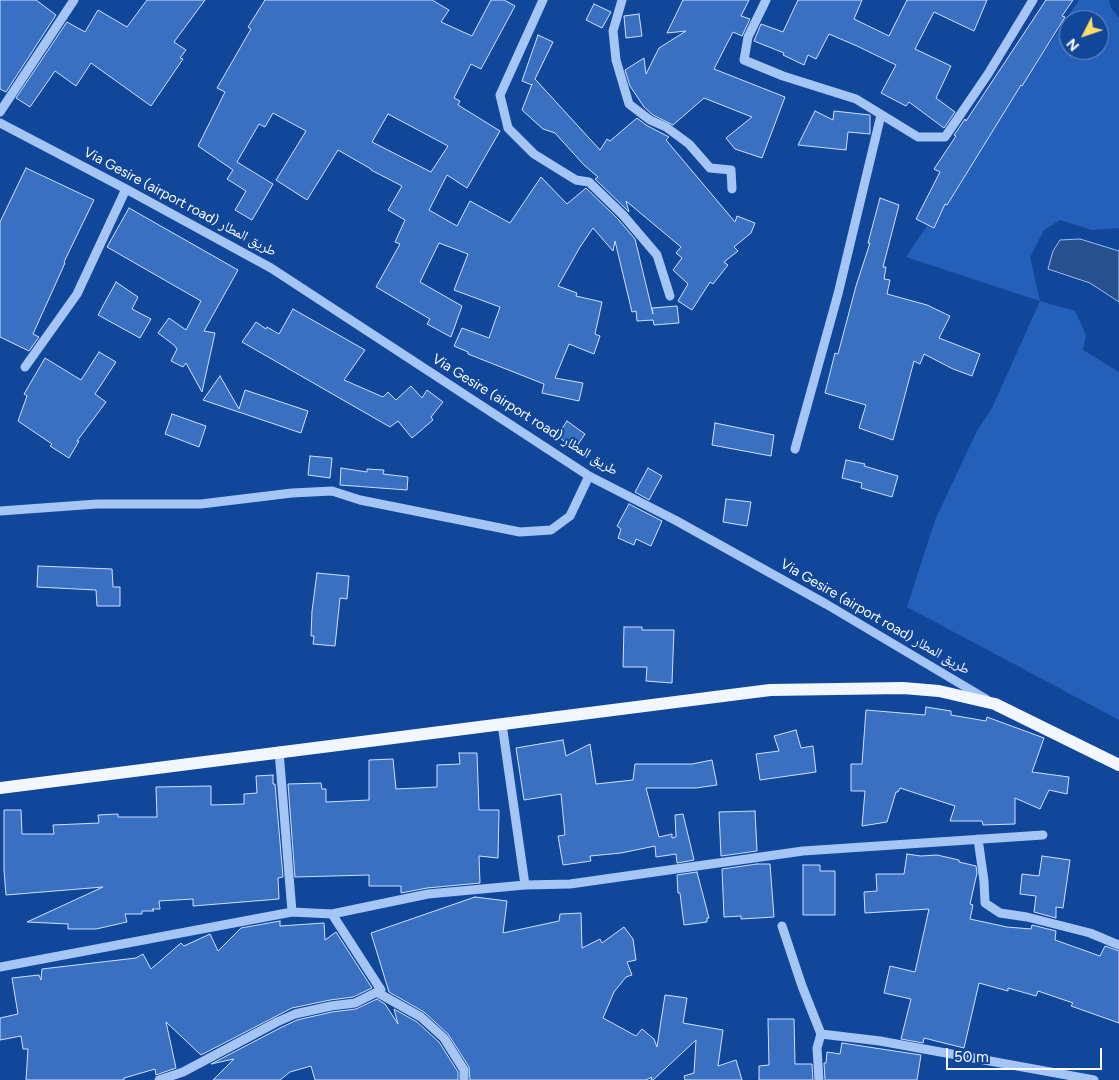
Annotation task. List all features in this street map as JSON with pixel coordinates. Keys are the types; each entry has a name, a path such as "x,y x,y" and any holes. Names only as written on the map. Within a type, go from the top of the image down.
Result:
{"main road":[{"path":"0,788 770,690 902,688 939,691 995,704"},
{"name":"Via Gesire (airport road) طريق المطار","path":"995,704 1119,765"}],"street":[{"path":"0,112 74,0"},
{"path":"543,0 500,95 508,128 534,154 576,180 589,182 622,215 657,255 670,296"},
{"path":"622,0 613,30 616,60 629,104 650,120 666,127 689,144 710,168 731,170 732,189"},
{"path":"766,0 748,37 744,60 783,76 856,99 918,136 945,137 988,74 1032,0"},
{"path":"795,449 838,294 881,115"},
{"name":"Via Gesire (airport road) طريق المطار","path":"0,124 126,189 271,268 589,476 675,520 826,604 995,704"},
{"path":"25,367 77,294 126,189"},
{"path":"0,511 97,504 202,504 332,490 360,500 520,532 551,530 570,516 589,476"},
{"path":"502,724 525,885"},
{"path":"279,751 292,912"},
{"path":"0,967 292,912 332,914 428,894 525,885 570,884 803,851 1043,834"},
{"path":"978,839 985,903 1000,913 1027,917 1090,933 1119,945"},
{"path":"332,914 381,990 380,994 421,1017 444,1038 464,1070 464,1080"},
{"path":"782,926 802,986 821,1034 817,1048 819,1080"},
{"path":"159,1080 183,1072 295,1014 355,1003 381,990"},
{"path":"821,1034 880,1040 1094,1080"}],"shaded area":[{"path":"1079,0 1109,0 1111,8 1119,18 1119,228 1092,230 1060,220 1044,230 1030,257 1040,301 906,257 1059,30 1059,60 1109,60 1109,10 1072,10"},
{"path":"1080,239 1119,251 1119,302 1090,283 1048,269 1053,251 1060,240"},
{"path":"1040,301 1075,311 1086,335 1083,350 1119,372 1119,720 907,607 935,520 977,431 992,408"}],"building":[{"path":"0,0 36,0 56,15 6,92 0,89"},
{"path":"147,0 205,0 174,42 186,50 180,58 183,59 151,106 91,63 76,86 55,71 30,107 16,98 67,22 85,32 98,10 127,27"},
{"path":"265,0 432,0 449,10 441,22 472,36 491,0 504,0 515,6 481,69 471,64 454,98 460,101 458,105 500,131 467,188 447,175 429,210 457,226 470,201 510,223 541,177 567,204 586,188 618,219 635,239 653,314 652,308 677,306 679,323 654,325 653,320 637,321 636,311 632,312 615,241 613,251 593,228 558,286 577,293 576,296 602,302 595,334 600,336 594,354 569,344 555,378 583,383 579,401 542,393 544,384 468,354 468,352 454,346 462,328 489,338 500,307 454,290 468,254 439,243 420,282 462,306 451,337 427,324 430,319 376,287 400,244 395,242 405,220 388,210 402,186 338,150 307,200 276,180 306,131 273,113 265,127 259,124 237,162 273,184 252,220 235,210 246,191 227,179 233,170 198,146 225,92 217,88 251,29 248,27","holes":["388,114 448,146 431,172 372,142"]},
{"path":"683,0 749,0 741,16 750,19 742,36 733,32 714,69 785,97 762,158 735,149 726,138 752,117 704,98 673,125 653,115 644,107 630,86 625,70 644,58 646,74 659,48 686,31 667,33"},
{"path":"798,0 862,0 854,19 889,36 907,0 987,0 974,31 934,12 915,49 951,66 936,98 955,112 944,128 909,102 906,106 881,93 896,65 857,46 829,34 816,59 808,55 804,65 783,55 784,53 754,41 761,24 783,32"},
{"path":"1046,0 1073,0 1066,10 1059,10 1059,27 947,205 945,204 934,228 916,219 940,172 934,169 965,119 966,121"},
{"path":"594,4 611,12 602,28 586,20"},
{"path":"639,14 642,36 626,38 624,16"},
{"path":"538,35 553,42 535,79 600,150 607,139 610,141 637,118 669,137 666,140 735,222 737,216 755,223 751,233 734,247 738,251 724,262 728,265 713,284 710,282 692,310 678,301 688,284 673,270 682,258 676,253 681,247 626,201 629,212 595,179 598,177 584,165 555,133 543,129 522,110 532,85 522,81"},
{"path":"815,111 833,120 834,111 870,115 870,134 848,132 846,150 798,145"},
{"path":"26,168 94,200 64,262 33,334 39,337 29,351 0,337 0,222"},
{"path":"880,198 899,205 883,267 886,267 884,279 890,280 887,294 927,305 950,316 939,338 980,354 972,376 953,369 924,354 920,364 914,361 893,440 859,428 866,405 825,393 835,353 838,354 856,286 870,243 868,243"},
{"path":"129,208 238,270 204,331 215,333 202,392 186,363 183,367 171,361 177,349 158,333 169,318 186,330 201,301 107,247"},
{"path":"116,282 138,297 132,309 151,319 140,338 98,315"},
{"path":"293,309 365,350 344,380 383,397 388,392 396,400 411,386 422,398 427,390 443,402 431,417 433,420 412,438 398,421 390,427 242,342 256,322 266,329 267,327 279,334"},
{"path":"99,352 116,362 95,394 106,402 77,441 79,441 69,458 18,421 27,396 24,394 45,358 81,380"},
{"path":"220,376 239,409 245,390 308,411 301,433 203,400"},
{"path":"172,414 206,426 199,447 165,434"},
{"path":"567,421 585,434 575,449 557,436"},
{"path":"715,423 774,435 771,456 712,445"},
{"path":"310,456 332,458 330,478 308,475"},
{"path":"846,460 865,464 864,466 898,476 892,497 861,488 862,483 842,478"},
{"path":"341,468 367,472 367,469 384,470 383,474 408,477 407,490 340,485"},
{"path":"648,468 662,476 649,500 635,492"},
{"path":"726,499 751,502 747,526 723,522"},
{"path":"629,504 662,521 651,546 636,539 634,545 618,538 621,529 617,526"},
{"path":"38,566 112,569 113,587 120,587 120,606 97,606 96,590 37,587"},
{"path":"317,573 349,576 347,599 340,598 335,646 313,644 314,636 311,636"},
{"path":"624,627 642,627 642,630 674,630 672,683 646,681 647,667 623,667"},
{"path":"926,707 951,711 951,715 986,721 987,717 1044,738 1032,772 1069,777 1067,794 1049,790 1040,809 1015,798 1015,824 983,825 982,821 950,821 955,806 900,788 896,792 887,822 862,826 865,791 851,791 851,764 862,764 866,710 925,715"},
{"path":"796,730 801,748 813,746 816,772 760,780 756,754 779,751 774,736"},
{"path":"563,740 566,756 590,744 596,784 633,780 635,764 692,764 712,760 717,785 696,788 646,788 659,837 672,834 672,838 676,837 675,815 683,814 694,860 677,863 676,854 656,857 655,846 621,853 590,856 591,861 563,865 558,836 565,835 561,794 524,800 516,748"},
{"path":"459,753 477,753 479,810 499,810 498,858 479,856 480,883 427,888 401,893 401,886 369,886 369,875 295,877 288,784 321,783 322,789 326,789 326,802 369,800 369,760 393,759 396,789 437,787 437,765 460,764"},
{"path":"273,775 283,877 278,878 279,899 193,906 193,899 159,901 160,909 142,911 142,914 125,914 127,922 96,929 68,929 68,924 27,922 103,887 6,895 4,810 21,810 22,834 54,834 53,825 99,823 98,815 118,814 118,817 157,817 156,787 211,786 211,805 244,804 244,794 257,793 256,776"},
{"path":"755,811 757,851 721,856 719,812"},
{"path":"907,854 921,856 937,855 976,866 977,873 970,904 973,905 970,919 1007,927 1031,929 1032,925 1056,931 1055,940 1100,956 1105,946 1119,951 1119,1023 1071,1006 1073,1003 1038,991 1036,996 1008,988 1008,991 979,983 964,1048 924,1038 923,1043 901,1039 911,999 884,993 890,966 915,972 929,909 865,913 864,892 877,891 876,874 904,874"},
{"path":"1042,856 1070,860 1063,908 1056,907 1056,918 1034,912 1036,896 1020,894 1022,874 1039,876"},
{"path":"770,864 774,917 741,919 741,916 724,917 722,869"},
{"path":"803,865 820,865 820,871 835,871 835,915 803,915"},
{"path":"697,872 709,918 707,918 707,922 684,925 680,893 678,893 677,875"},
{"path":"475,897 507,901 503,933 559,921 560,914 581,913 582,948 600,939 602,943 624,927 633,939 636,960 627,962 632,975 626,977 614,992 603,1018 636,1036 642,1029 654,1039 657,1047 665,995 687,998 683,1023 723,1030 718,1066 736,1060 742,1080 685,1080 684,1076 694,1073 696,1040 653,1080 651,1080 652,1077 646,1080 470,1080 469,1067 448,1034 424,1012 389,992 371,933"},
{"path":"280,921 280,926 324,923 325,940 336,932 372,988 353,997 292,1008 201,1055 166,1022 176,1068 156,1075 155,1069 124,1078 124,1080 26,1080 28,1049 23,1049 21,1036 0,1040 0,1018 18,1014 12,978 39,975 41,980 42,969 136,958 143,954 151,969 181,943 184,946 210,934 218,951 241,928"},
{"path":"377,999 385,1004 398,1024 394,1009 417,1022 439,1042 458,1072 458,1080 315,1080 311,1066 290,1072 280,1080 213,1080 234,1059 211,1064 280,1028 297,1020 356,1009"},
{"path":"768,1019 794,1019 795,1064 812,1064 813,1080 759,1080 759,1066 769,1065"},
{"path":"842,1043 921,1055 917,1080 825,1080 824,1063 826,1063 827,1052 840,1054"}]}
